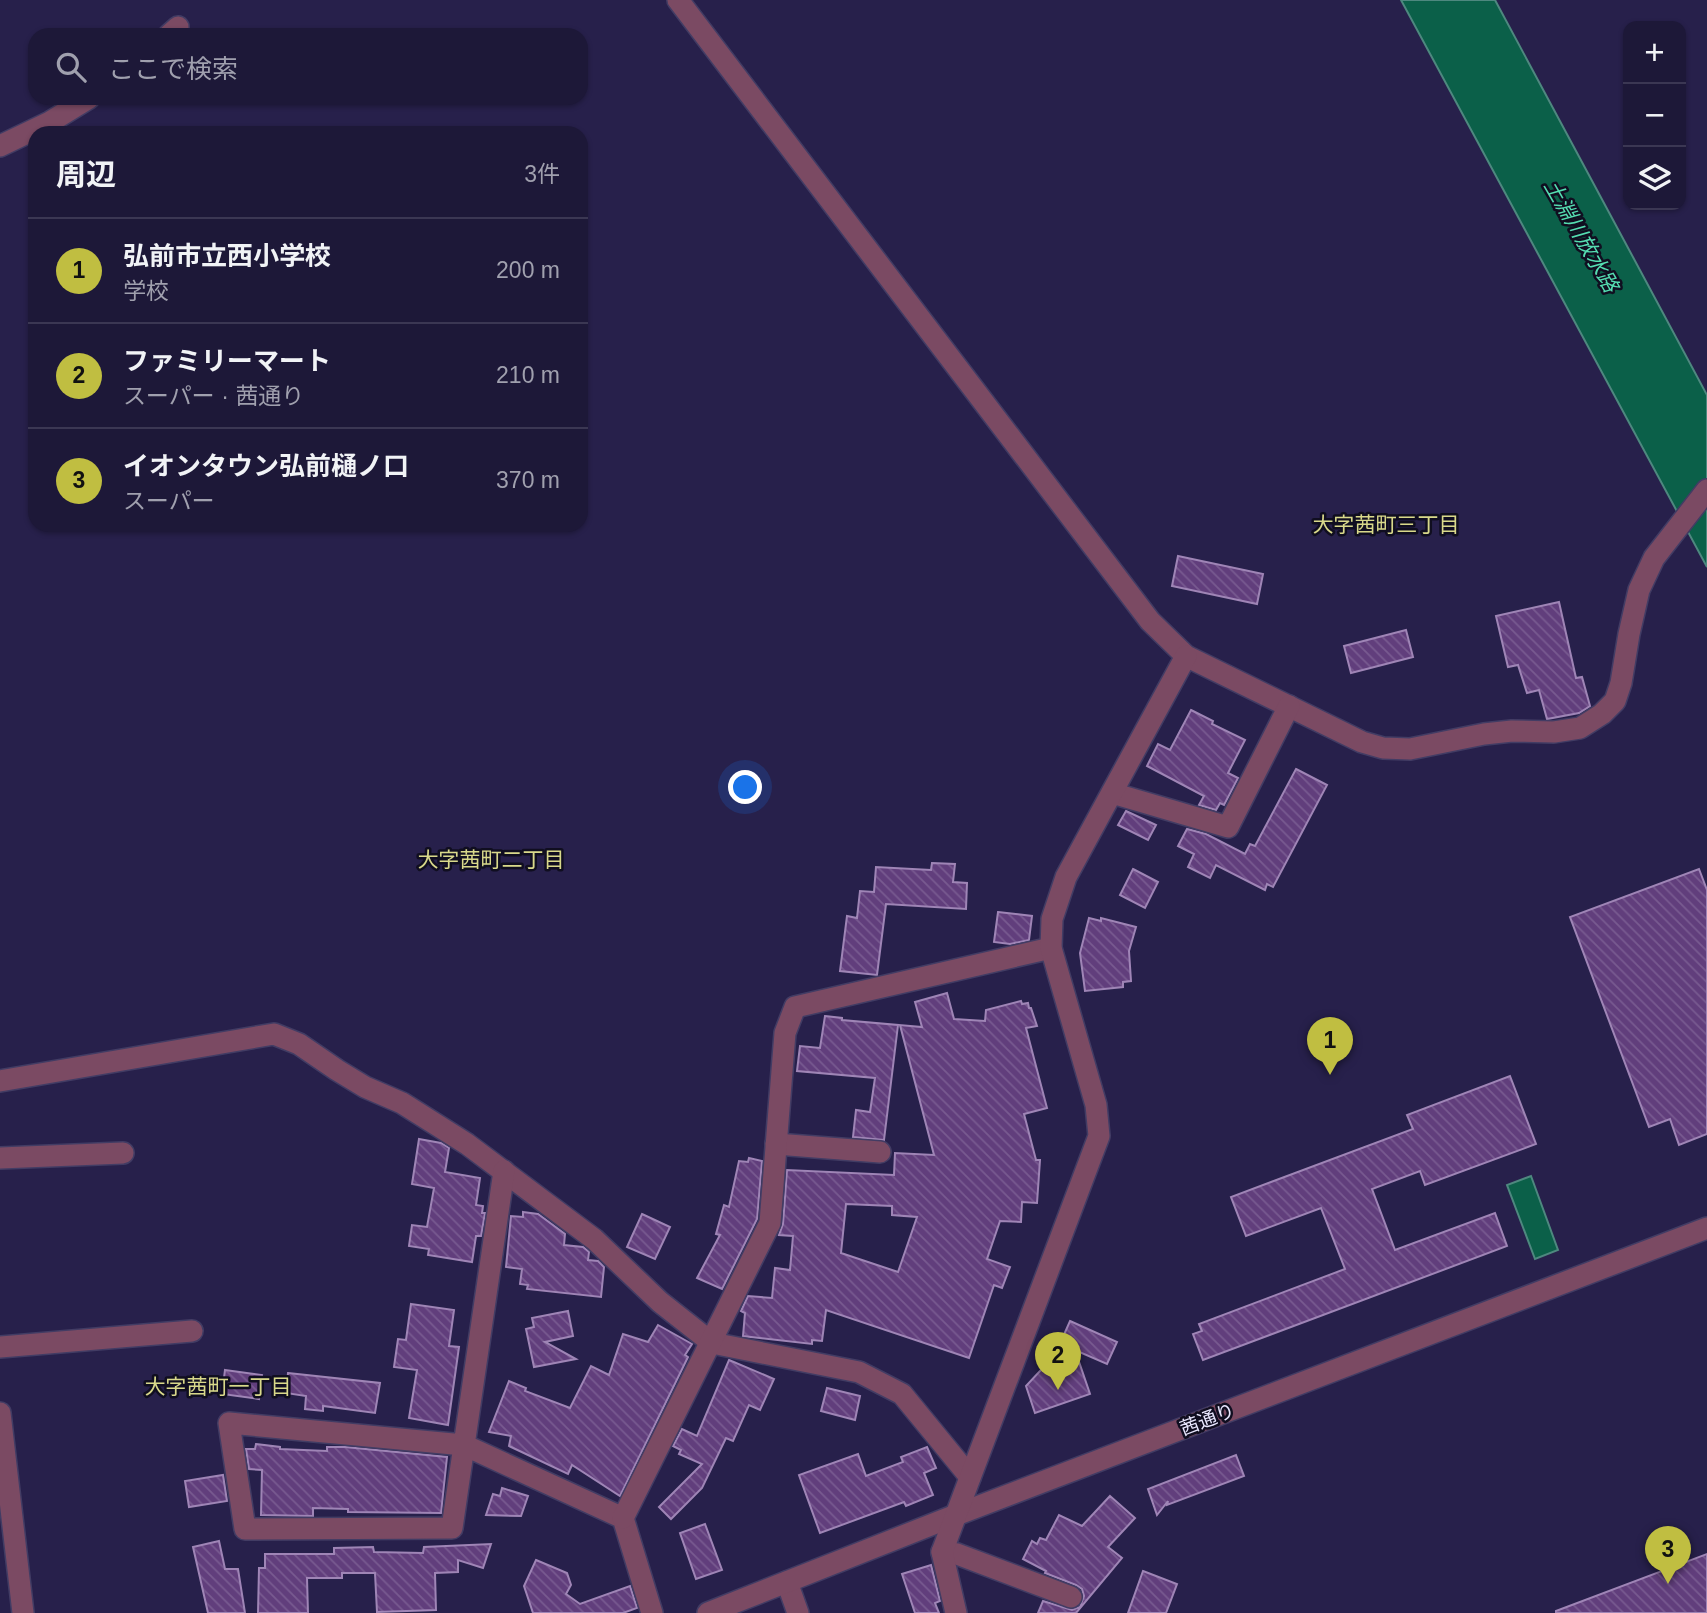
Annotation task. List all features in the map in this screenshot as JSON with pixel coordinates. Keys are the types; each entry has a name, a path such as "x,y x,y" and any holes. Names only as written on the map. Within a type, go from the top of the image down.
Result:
{"street":[{"path":"678,0 1150,621 1186,656 1362,742 1383,748 1410,749 1484,734 1512,731 1554,732 1580,728 1602,714 1615,701 1621,683 1639,590 1654,558 1707,490"},
{"path":"42,126 78,105"},
{"path":"0,146 28,133"},
{"path":"956,1613 942,1552 1099,1136 1096,1105 1051,948 1052,919 1066,877 1186,656"},
{"path":"1112,793 1228,827 1289,706"},
{"path":"652,1613 623,1518 770,1223 785,1033 795,1007 1051,948"},
{"path":"0,1081 274,1034 299,1044 365,1087 402,1103 467,1144 594,1239 660,1302 712,1343 859,1372 902,1394 970,1477"},
{"path":"776,1144 880,1152"},
{"path":"0,1158 123,1153"},
{"path":"504,1171 464,1445 452,1528 245,1529 229,1423 464,1445 623,1518"},
{"name":"茜通り","path":"708,1613 956,1515 1707,1228"},
{"path":"0,1348 192,1331"},
{"path":"0,1413 23,1613"},
{"path":"942,1552 957,1553 1071,1597"},
{"path":"787,1582 798,1613"}],"water":[{"name":"土淵川放水路","path":"1401,0 1495,0 1707,395 1707,567"},
{"path":"1531,1176 1558,1250 1535,1259 1507,1185"}],"building":[{"path":"1178,556 1263,574 1257,604 1172,586"},
{"path":"1559,602 1576,678 1582,677 1590,706 1579,713 1547,719 1539,690 1527,693 1518,665 1508,667 1496,616"},
{"path":"1406,630 1413,657 1351,673 1344,646"},
{"path":"1191,710 1245,740 1228,773 1238,778 1224,805 1220,803 1216,810 1199,805 1204,796 1147,766 1158,744 1170,750"},
{"path":"1296,769 1327,785 1273,887 1267,884 1265,890 1216,865 1210,878 1188,867 1194,854 1178,846 1187,829 1206,834 1245,854 1250,844 1255,846"},
{"path":"1126,811 1156,825 1148,840 1118,825"},
{"path":"932,863 955,864 953,882 967,883 966,909 886,904 877,975 840,971 847,916 857,918 860,891 874,892 876,867 931,870"},
{"path":"1133,869 1158,882 1145,908 1120,895"},
{"path":"1699,869 1707,890 1707,1134 1679,1145 1670,1119 1649,1127 1570,917"},
{"path":"998,912 1032,916 1029,940 1010,944 994,942"},
{"path":"1089,918 1101,921 1101,918 1136,927 1129,951 1131,981 1123,982 1123,987 1085,991 1080,953"},
{"path":"947,993 954,1019 985,1021 986,1010 1021,1001 1022,1004 1028,1003 1037,1026 1026,1028 1047,1108 1024,1114 1036,1160 1040,1160 1037,1203 1022,1202 1021,1222 1000,1221 987,1259 1010,1267 1002,1288 994,1285 969,1358 826,1310 822,1341 812,1340 812,1344 743,1336 745,1313 741,1311 748,1296 772,1298 775,1268 790,1270 793,1236 779,1235 783,1224 787,1170 894,1175 895,1153 934,1155 900,1025 922,1027 915,1002","holes":["846,1204 892,1206 892,1215 917,1217 898,1272 841,1253"]},
{"path":"825,1016 898,1025 884,1140 853,1137 856,1110 870,1112 875,1078 797,1071 800,1046 820,1048"},
{"path":"1510,1076 1536,1144 1425,1185 1420,1171 1372,1189 1395,1250 1495,1213 1507,1246 1203,1360 1193,1334 1202,1331 1199,1324 1345,1269 1321,1208 1246,1236 1231,1197 1413,1129 1407,1115"},
{"path":"419,1139 441,1143 449,1148 445,1172 480,1178 476,1205 483,1206 482,1213 485,1213 481,1236 476,1236 472,1262 428,1255 429,1249 409,1246 412,1225 427,1227 434,1188 412,1184"},
{"path":"749,1158 762,1161 757,1219 722,1289 697,1278 720,1235 716,1234 724,1205 729,1207 739,1161 748,1162"},
{"path":"523,1212 538,1214 565,1234 564,1245 583,1247 589,1252 588,1260 598,1261 604,1267 601,1297 527,1289 528,1285 520,1284 522,1269 506,1267 511,1216 523,1217"},
{"path":"642,1214 670,1227 655,1259 627,1247"},
{"path":"411,1304 454,1310 449,1346 459,1347 448,1425 409,1418 417,1370 394,1367 398,1339 406,1340"},
{"path":"568,1311 573,1336 545,1342 576,1359 534,1367 526,1329 534,1327 532,1318"},
{"path":"1070,1321 1117,1342 1107,1364 1075,1350 1090,1394 1035,1413 1026,1386 1055,1355"},
{"path":"658,1325 692,1344 620,1496 572,1465 568,1474 509,1446 511,1436 489,1432 509,1381 526,1388 525,1391 570,1408 591,1366 609,1375 623,1334 648,1342"},
{"path":"729,1360 774,1379 760,1410 749,1405 733,1441 726,1438 702,1488 671,1519 659,1507 702,1464 679,1454 681,1450 673,1446 682,1429 697,1436"},
{"path":"225,1370 262,1375 259,1399 222,1394"},
{"path":"288,1373 380,1383 375,1413 323,1406 323,1411 305,1409 306,1396 286,1393"},
{"path":"827,1388 860,1396 855,1420 821,1411"},
{"path":"256,1444 280,1449 327,1451 327,1447 345,1447 447,1457 441,1513 348,1512 348,1509 313,1508 313,1516 261,1515 262,1470 249,1469 246,1449 255,1449"},
{"path":"927,1447 936,1468 924,1473 933,1495 906,1506 904,1502 820,1533 799,1475 858,1454 866,1476 903,1462 901,1457"},
{"path":"1236,1455 1244,1476 1167,1505 1168,1501 1157,1515 1148,1489"},
{"path":"223,1475 227,1501 189,1507 185,1481"},
{"path":"502,1488 528,1496 521,1516 486,1515 493,1494 500,1496"},
{"path":"1110,1496 1135,1518 1108,1547 1122,1558 1076,1613 1038,1613 1043,1601 1072,1610 1080,1607 1084,1596 1082,1589 1076,1585 1045,1573 1046,1571 1023,1559 1032,1541 1037,1544 1040,1538 1046,1540 1059,1515 1082,1526"},
{"path":"705,1524 722,1570 696,1579 680,1533"},
{"path":"219,1541 225,1569 238,1569 245,1613 208,1613 193,1547"},
{"path":"491,1544 483,1568 458,1560 458,1572 435,1573 436,1610 377,1612 375,1573 342,1573 342,1578 307,1578 308,1613 258,1613 259,1568 265,1568 265,1554 334,1554 334,1548 373,1547 374,1552 423,1553 424,1547"},
{"path":"1707,1554 1707,1613 1556,1613 1556,1611"},
{"path":"536,1560 567,1573 571,1585 566,1594 580,1604 630,1586 637,1608 623,1613 533,1613 524,1586"},
{"path":"931,1565 940,1601 935,1603 939,1613 915,1613 902,1574"},
{"path":"1143,1571 1177,1584 1166,1613 1128,1613"}],"place":[{"name":"弘前市立西小学校","path":"1330,1075"},
{"name":"ファミリーマート","path":"1058,1390"},
{"name":"イオンタウン弘前樋ノ口","path":"1668,1584"}],"district":[{"name":"大字茜町三丁目","path":"1386,525"},
{"name":"大字茜町二丁目","path":"491,860"},
{"name":"大字茜町一丁目","path":"218,1387"}]}
